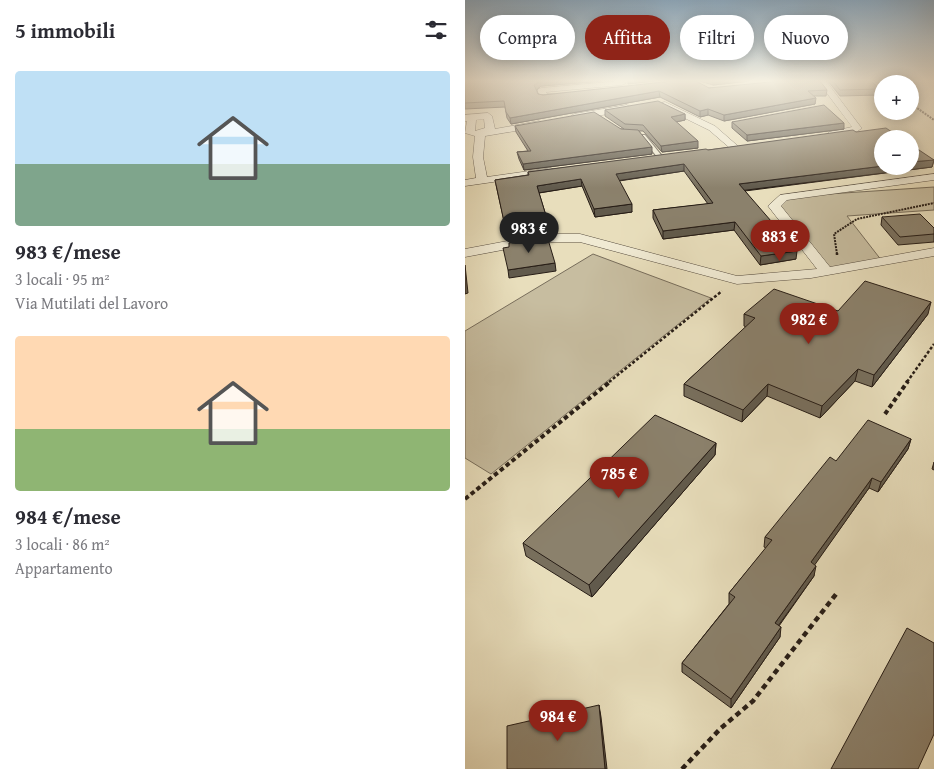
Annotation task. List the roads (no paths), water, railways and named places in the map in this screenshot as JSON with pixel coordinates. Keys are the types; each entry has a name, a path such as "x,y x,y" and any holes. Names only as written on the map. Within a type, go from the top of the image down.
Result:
{"street":[{"path":"480,134 490,129 488,117"},
{"path":"566,119 589,117"},
{"path":"693,117 716,127 739,146 716,149"},
{"path":"823,136 852,132 857,128 847,117"},
{"path":"468,118 470,132 480,134 547,122"},
{"path":"480,134 478,157 482,181"},
{"path":"465,158 478,157"},
{"path":"465,183 566,169"},
{"path":"826,271 774,206 784,197 934,177"},
{"path":"465,253 545,238 580,238 737,280 754,280 826,271 934,252"}],"lane":[{"path":"641,134 660,157"}]}
